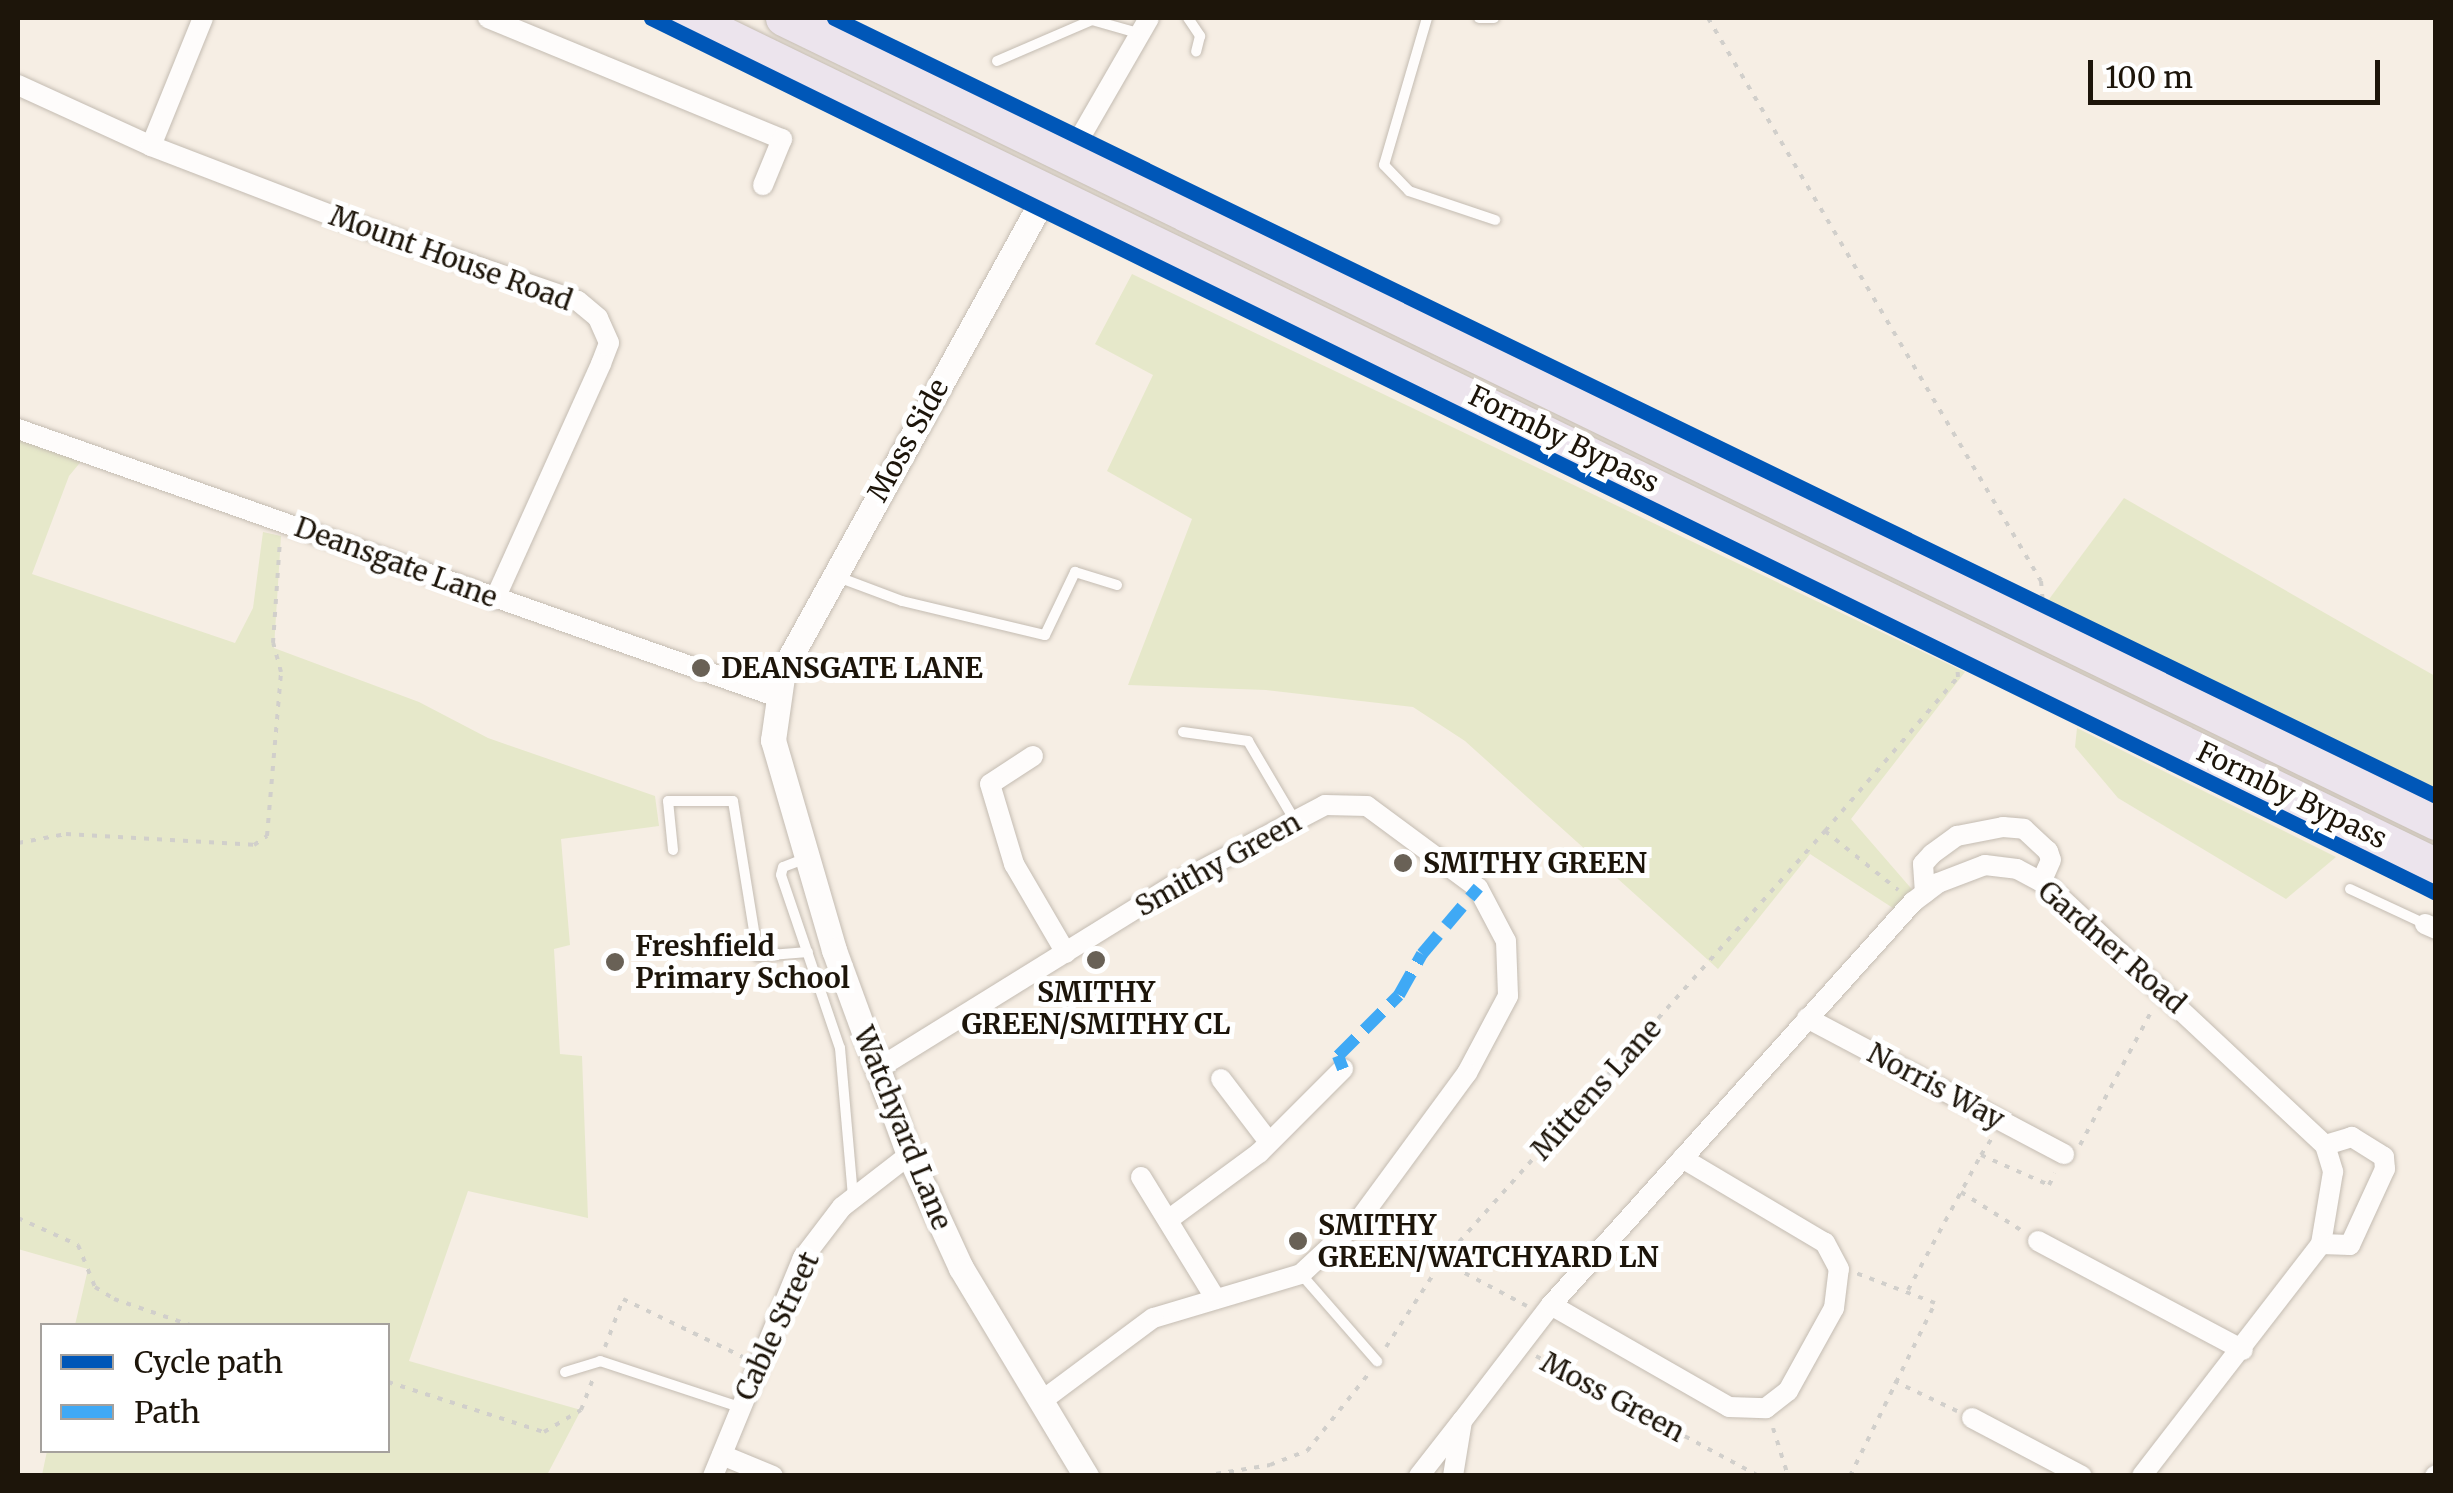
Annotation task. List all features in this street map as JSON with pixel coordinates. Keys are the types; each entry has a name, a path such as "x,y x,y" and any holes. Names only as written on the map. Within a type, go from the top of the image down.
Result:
{"highway":[{"name":"Formby Bypass","path":"690,18 1048,188 2436,866"},
{"name":"Formby Bypass","path":"783,18 2436,822"}],"street":[{"path":"151,146 204,18"},
{"path":"488,18 782,139 763,184"},
{"path":"1070,155 1145,22"},
{"name":"Mount House Road","path":"18,85 151,146 578,301 598,318 609,344 602,364 495,599"},
{"name":"Moss Side","path":"775,696 835,576 1048,188"},
{"name":"Deansgate Lane","path":"18,429 775,696"},
{"name":"Watchyard Lane","path":"775,696 773,740 805,859 909,1155 970,1284 1086,1476"},
{"path":"1034,756 990,784 1014,864 1066,953"},
{"name":"Smithy Green","path":"877,1069 1294,818 1325,805 1367,806 1478,888 1506,940 1508,996 1467,1073 1360,1220 1301,1274 1214,1296 1153,1318 1043,1400"},
{"path":"1919,898 1923,864 1932,854 1957,836 1991,828 2024,829 2036,837 2052,860 2041,882"},
{"name":"Gardner Road","path":"1419,1476 1547,1310 1807,1018 1919,898 1984,864 2018,869 2041,882 2325,1145"},
{"name":"Norris Way","path":"1807,1018 2064,1154"},
{"path":"1168,1220 1269,1142 1342,1069"},
{"path":"1221,1079 1269,1142"},
{"path":"2142,1476 2321,1244 2333,1172 2325,1145 2352,1137 2384,1157 2385,1168 2350,1245 2321,1244"},
{"name":"Cable Street","path":"718,1466 803,1258 853,1197 909,1155"},
{"path":"1547,1310 1729,1407 1766,1408 1788,1391 1834,1308 1838,1269 1826,1242 1682,1158"},
{"path":"1141,1176 1214,1296"},
{"path":"2038,1240 2242,1350"},
{"path":"1972,1418 2082,1476"},
{"name":"Gardner Road","path":"1453,1476 1462,1421"},
{"path":"718,1466 773,1476"}],"lane":[{"path":"1188,18 1200,36 1196,52"},
{"path":"1427,18 1384,165 1409,192 1495,220"},
{"path":"1479,18 1494,18"},
{"path":"996,61 1092,20 1145,22"},
{"path":"835,576 902,601 1045,635 1075,572 1117,585"},
{"path":"1183,732 1248,740 1294,818"},
{"path":"674,850 668,801 732,801 758,956 808,952"},
{"path":"805,859 783,867 781,875 840,1048 853,1197"},
{"path":"2350,890 2430,927"},
{"path":"1301,1274 1376,1362"},
{"path":"566,1372 600,1361 739,1407"}],"path":[{"path":"1708,18 2041,580 2044,606"},
{"path":"18,843 66,834 254,845 266,836 281,672 273,644 281,520"},
{"path":"2026,598 2062,615"},
{"path":"1941,646 1973,662"},
{"path":"1826,831 1919,898"},
{"path":"1960,1192 2038,1240"},
{"path":"18,1218 78,1244 96,1287 114,1299 184,1323"},
{"path":"1442,1262 1547,1310"},
{"path":"1838,1269 1877,1277 1936,1303 1894,1380 1850,1476"},
{"path":"1894,1380 1972,1418"},
{"path":"1766,1408 1788,1476"}],"green space":[{"path":"1132,274 1965,672 1851,819 1916,894 1899,912 1810,854 1718,969 1465,741 1413,707 1266,690 1128,685 1192,519 1107,471 1153,375 1095,344"},
{"path":"18,437 83,459 69,476 32,574 235,643 253,608 263,532 281,536 274,648 419,702 488,738 655,796 659,826 561,839 570,945 554,949 560,1054 582,1056 588,1218 468,1191 409,1361 581,1410 547,1475 42,1475 47,1453 390,1453 390,1323 75,1323 88,1269 18,1249"},
{"path":"2124,498 2435,676 2435,796 2044,606"},
{"path":"2077,728 2336,857 2286,899 2118,798 2075,747"}],"marked path":[{"path":"1343,1069 1338,1056 1399,995 1422,954 1478,888"}],"cycle path":[{"path":"651,18 2436,893"},
{"path":"834,18 2436,796"}],"place":[{"name":"DEANSGATE LANE","path":"701,668"},
{"name":"SMITHY GREEN","path":"1403,863"},
{"name":"SMITHY GREEN/SMITHY CL","path":"1096,960"},
{"name":"Freshfield Primary School","path":"615,962"},
{"name":"SMITHY GREEN/WATCHYARD LN","path":"1298,1241"}]}
